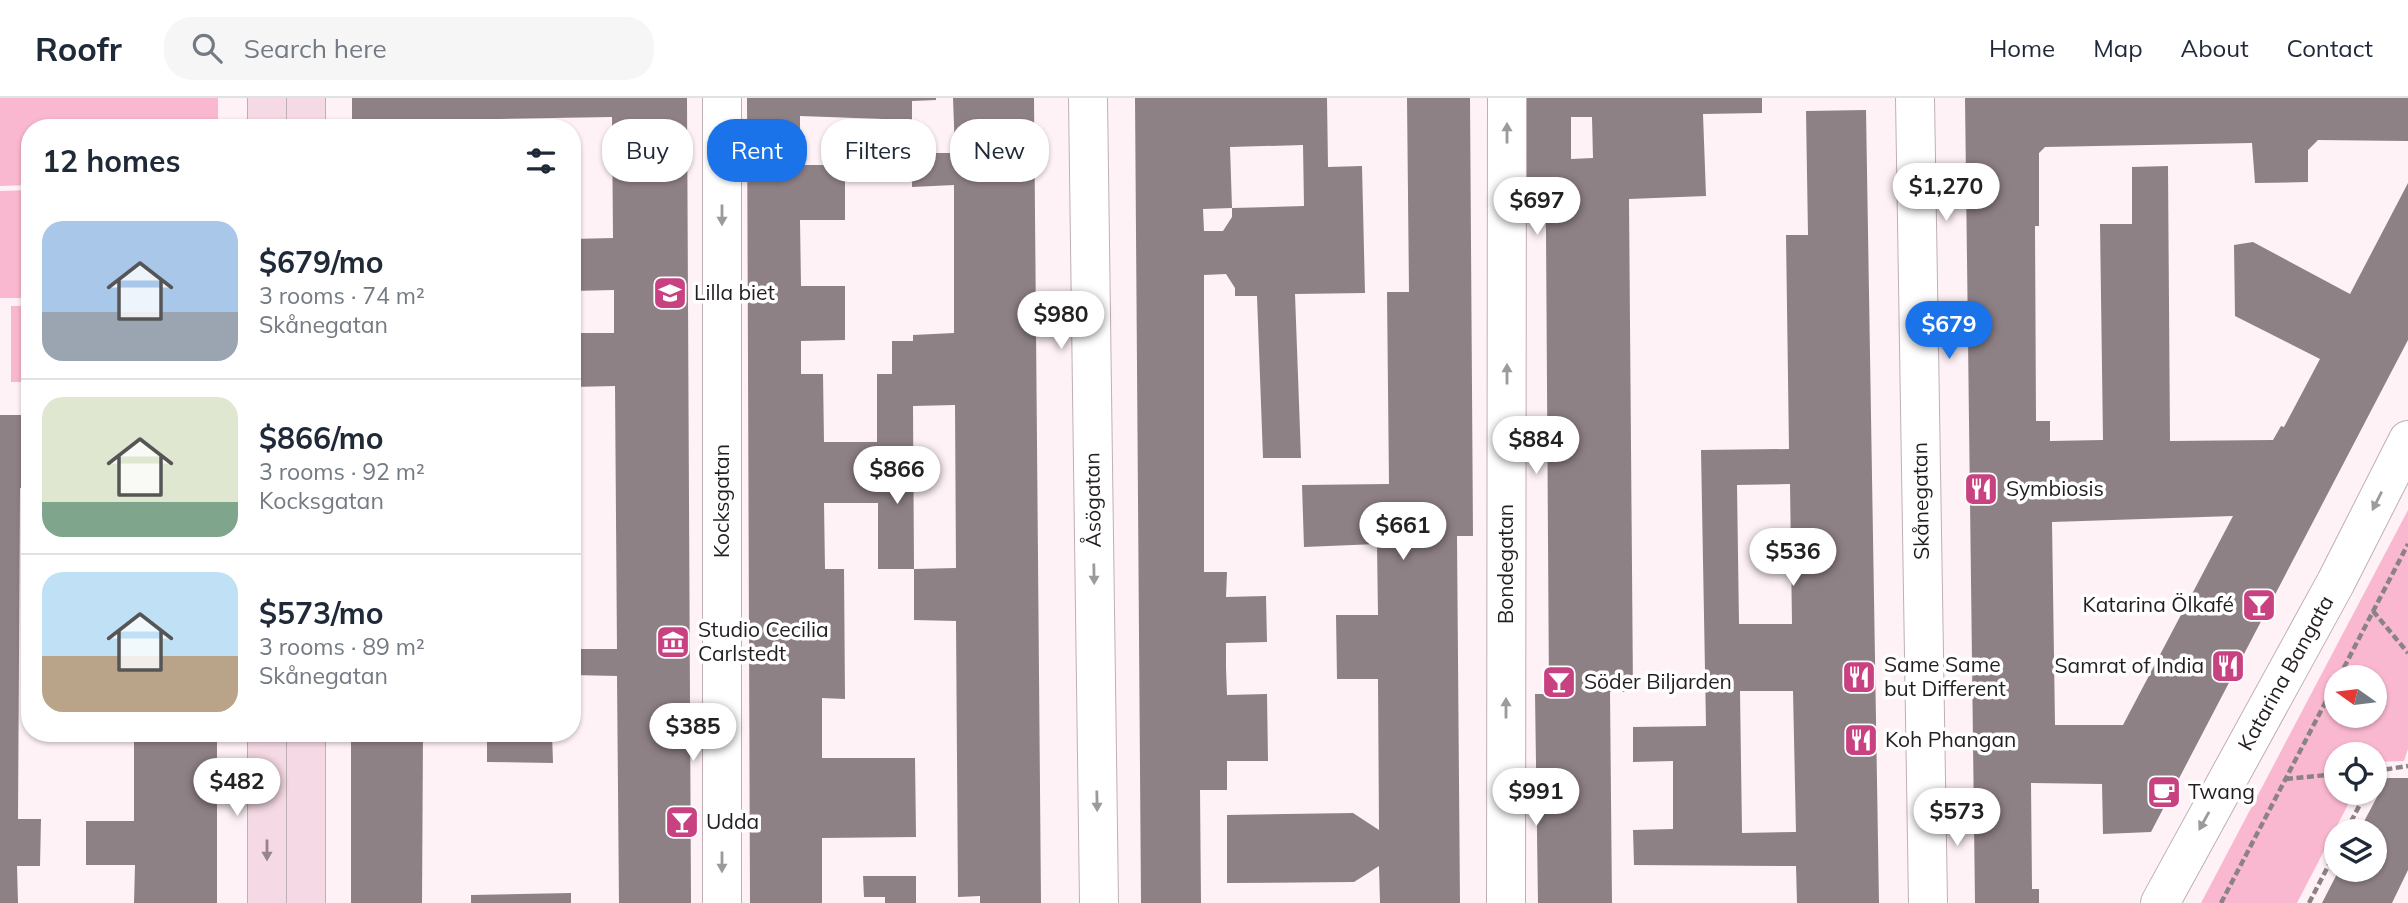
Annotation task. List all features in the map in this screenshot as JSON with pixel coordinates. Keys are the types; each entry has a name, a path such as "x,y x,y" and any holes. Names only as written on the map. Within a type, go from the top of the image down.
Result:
{"street":[{"path":"267,98 267,119"},
{"path":"306,98 306,119"},
{"name":"Kocksgatan","path":"722,98 722,903"},
{"name":"Åsögatan","path":"1088,98 1099,903"},
{"name":"Bondegatan","path":"1506,903 1507,98"},
{"name":"Skånegatan","path":"1914,98 1928,903"},
{"name":"Katarina Bangata","path":"2160,903 2336,582 2408,440"},
{"path":"267,742 267,903"},
{"path":"306,742 306,903"}],"path":[{"path":"2345,665 2408,544"},
{"path":"2373,611 2408,653"},
{"path":"2221,903 2324,705"},
{"path":"2387,770 2408,765"},
{"path":"2286,779 2324,775"},
{"path":"2309,903 2324,874"}],"shaded area":[{"path":"0,98 218,98 218,119 21,119 21,185 0,186"},
{"path":"21,190 21,298 0,298 0,191"},
{"path":"11,306 21,306 21,382 11,382"},
{"path":"2408,510 2408,749 2404,761 2387,762 2387,742 2324,742 2324,805 2348,805 2341,819 2324,819 2324,851 2297,903 2201,903 2324,669 2324,728 2387,728 2387,665 2326,665"}],"building":[{"path":"352,98 687,98 687,119 352,119"},
{"path":"747,98 936,98 912,101 912,119 800,116 800,119 747,119"},
{"path":"953,98 1034,98 1034,119 954,119"},
{"path":"1135,98 1327,98 1328,167 1362,166 1365,293 1295,294 1301,458 1263,458 1257,296 1235,296 1235,288 1226,274 1204,275 1204,572 1227,572 1226,597 1266,596 1267,642 1226,643 1226,668 1227,695 1267,694 1268,761 1227,761 1227,790 1200,790 1201,903 1141,903","holes":["1303,145 1304,206 1232,208 1230,147","1232,208 1232,217 1223,231 1204,231 1203,209"]},
{"path":"1407,98 1470,98 1473,536 1457,536 1460,903 1380,903 1379,866 1354,882 1227,883 1227,815 1353,813 1379,830 1378,679 1337,679 1336,615 1378,615 1377,544 1304,547 1302,485 1389,484 1387,292 1409,292"},
{"path":"1526,98 1762,98 1762,113 1703,114 1706,196 1629,199 1633,692 1610,692 1612,903 1538,903 1535,694 1549,694 1546,230 1545,201 1527,201","holes":["1571,117 1592,117 1593,158 1571,159"]},
{"path":"1965,98 2408,98 2408,141 2318,140 2308,150 2308,182 2255,183 2252,143 2045,147 2039,153 2039,226 2035,226 2036,421 2050,421 2050,441 2103,440 2100,224 2132,224 2132,167 2168,166 2170,441 2273,440 2281,426 2284,427 2320,359 2235,316 2234,245 2253,242 2350,294 2408,183 2408,340 2151,832 2103,834 2102,784 2031,783 2032,889 2039,889 2039,903 1975,903","holes":["2233,516 2123,725 2055,725 2052,522"]},
{"path":"1866,110 1879,903 1797,903 1796,866 1634,865 1633,830 1673,829 1673,761 1633,762 1633,727 1706,726 1701,450 1789,449 1786,235 1808,235 1806,111","holes":["1790,484 1792,624 1739,624 1737,485","1740,691 1793,691 1796,832 1742,833"]},
{"path":"936,153 950,153 950,182 1035,182 1041,903 980,903 980,896 958,897 956,621 914,620 914,569 878,569 878,503 824,503 825,569 844,569 845,699 822,698 822,758 915,758 916,837 822,838 822,903 750,903 747,182 807,182 807,165 821,165 821,182 845,182 845,220 800,220 801,286 845,286 845,340 801,341 801,374 823,374 824,442 877,442 877,374 892,374 892,341 913,341 913,335 954,333 954,185 912,187 912,182 936,182","holes":["955,405 956,568 914,569 913,406"]},
{"path":"613,182 687,182 691,903 619,903 617,676 581,675 581,649 617,649 615,386 581,387 581,333 614,333 614,290 581,291 581,239 613,238"},
{"path":"0,415 21,415 18,819 41,819 40,866 17,866 18,903 0,903"},
{"path":"134,742 217,742 217,903 134,903 135,865 86,865 86,821 134,821"},
{"path":"351,742 423,742 422,903 351,903"},
{"path":"487,742 552,742 553,763 487,762"},
{"path":"2387,778 2408,778 2408,870 2392,903 2322,903 2333,882 2387,882 2387,819 2365,819 2373,805 2387,805"},
{"path":"863,876 916,876 916,903 885,903 885,897 864,897"},
{"path":"571,893 571,903 471,903 471,895"}],"place":[{"name":"Lilla biet","path":"670,293"},
{"name":"Symbiosis","path":"1981,489"},
{"name":"Katarina Ölkafé","path":"2259,605"},
{"name":"Studio Cecilia Carlstedt","path":"673,642"},
{"name":"Samrat of India","path":"2228,666"},
{"name":"Same Same but Different","path":"1859,677"},
{"name":"Söder Biljarden","path":"1559,682"},
{"name":"Koh Phangan","path":"1861,740"},
{"name":"Twang","path":"2164,792"},
{"name":"Udda","path":"682,822"}]}
